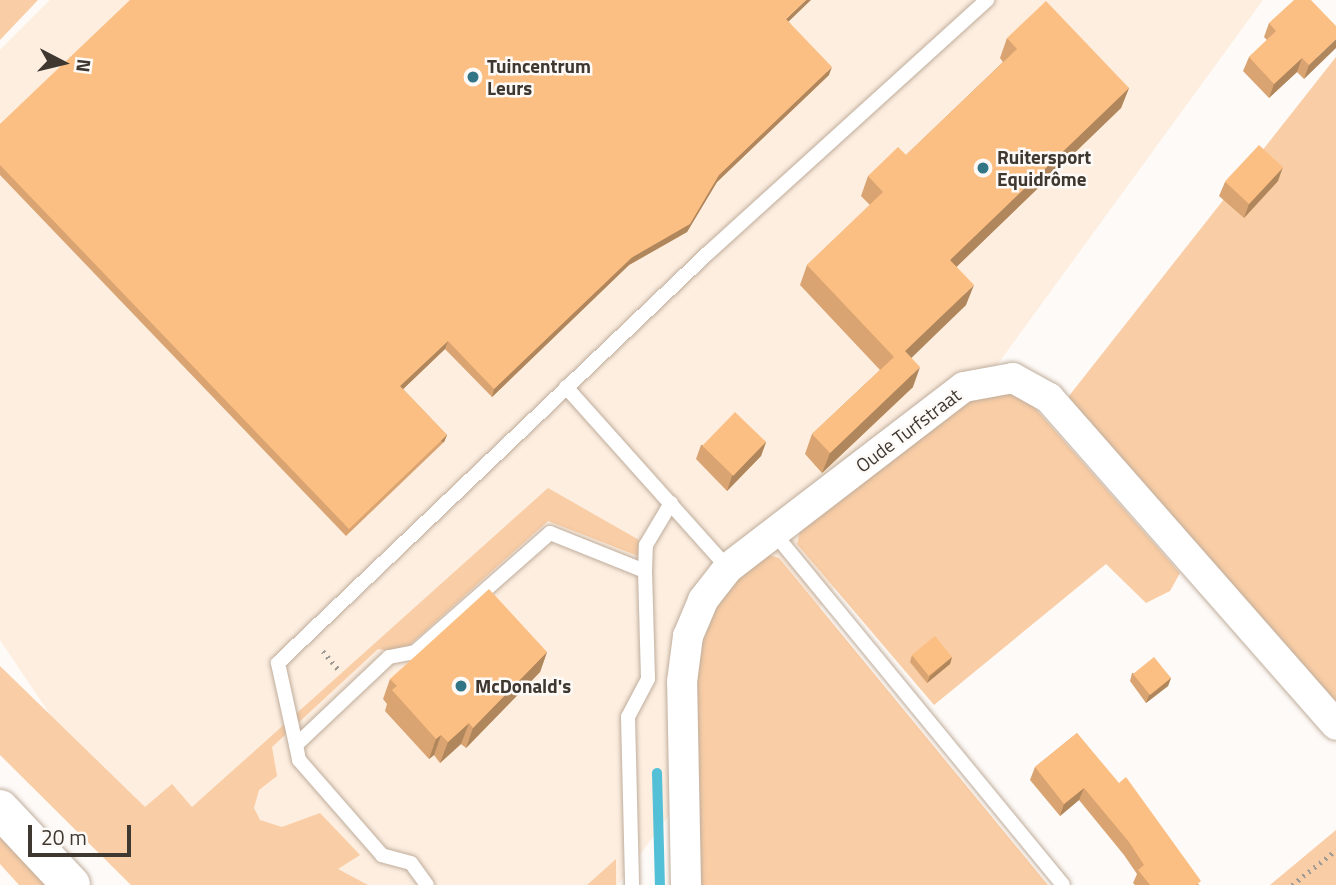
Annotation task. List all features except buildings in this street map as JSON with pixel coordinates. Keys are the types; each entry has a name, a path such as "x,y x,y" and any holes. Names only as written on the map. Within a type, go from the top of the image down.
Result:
{"main road":[{"path":"0,809 71,885"}],"street":[{"name":"Oude Turfstraat","path":"685,885 684,670 703,600 728,568 964,387 1013,378 1049,398 1336,725"}],"lane":[{"path":"427,885 411,863 382,855 299,761 278,663 566,387 987,0"},
{"path":"566,387 728,568"},
{"path":"632,885 628,717 648,679 646,545 671,503"},
{"path":"296,745 389,657 415,652 550,533 645,571"},
{"path":"774,533 1063,885"}],"path":[{"path":"309,634 355,690"},
{"path":"1292,885 1336,850"}],"shaded area":[{"path":"0,0 38,0 0,40"},
{"path":"50,0 1263,0 618,885 233,885 130,834 0,640 0,50"},
{"path":"1336,57 1336,712 1065,401"},
{"path":"991,390 1018,396 1035,408 1180,573 1170,591 1146,603 1106,564 934,705 797,544 801,527 945,408"},
{"path":"548,488 639,540 638,556 548,521 401,653 378,649 272,747 277,776 259,790 254,808 260,820 282,827 320,813 360,855 338,869 368,885 131,885 0,755 0,666 145,807 172,784 192,807"},
{"path":"766,554 779,558 1048,885 697,885 691,701 697,649 722,590"},
{"path":"1336,830 1336,885 1270,885"},
{"path":"0,835 47,885 19,885 0,864"},
{"path":"616,859 616,885 587,885"}],"waterway":[{"path":"657,773 660,885"}],"place":[{"name":"Tuincentrum Leurs","path":"473,77"},
{"name":"Ruitersport Equidrôme","path":"983,168"},
{"name":"McDonald's","path":"461,686"}]}
